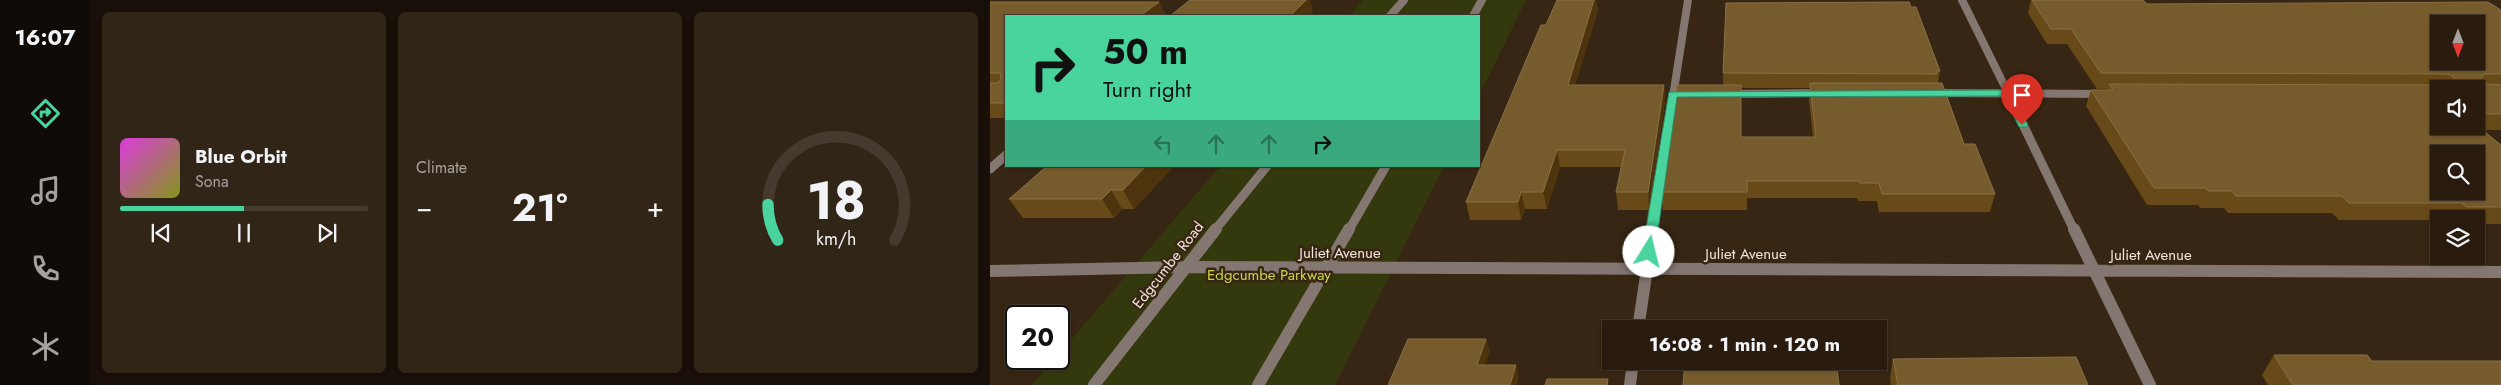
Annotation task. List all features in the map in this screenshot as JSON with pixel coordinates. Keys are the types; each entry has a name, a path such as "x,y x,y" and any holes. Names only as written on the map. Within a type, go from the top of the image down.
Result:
{"street":[{"path":"1391,15 1404,0"},
{"path":"1474,15 1482,0"},
{"path":"1639,320 1646,269 1678,94 1688,0"},
{"path":"1962,0 2092,270 2150,385"},
{"path":"1722,94 1830,93"},
{"path":"1919,93 2111,94"},
{"path":"990,169 1005,156"},
{"name":"Edgcumbe Road","path":"1094,385 1184,267 1266,167"},
{"path":"1258,385 1385,167"},
{"name":"Juliet Avenue","path":"990,271 1184,267 2501,272"},
{"path":"1630,385 1632,370"}],"green space":[{"path":"1363,0 1526,0 1480,94 1480,15 1350,15"},
{"name":"Edgcumbe Parkway","path":"1219,167 1444,167 1335,385 1032,385 1045,370 1070,370 1070,341"}],"building":[{"path":"1190,0 1306,0 1291,15 1171,15"},
{"path":"1557,0 1594,0 1568,85 1664,85 1648,192 1616,192 1625,150 1557,150 1543,192 1521,192 1518,202 1466,202 1541,25 1546,25"},
{"path":"2032,0 2143,0 2147,4 2488,2 2501,10 2501,74 2484,74 2480,80 2453,80 2454,77 2448,74 2101,73 2071,29 2051,29"},
{"path":"990,2 1159,2 1141,15 1005,15 1005,103 990,103 990,83 997,83 1001,80 1000,73 990,73"},
{"path":"1909,2 1911,7 1916,7 1940,71 1936,71 1937,74 1723,73 1726,3"},
{"path":"1810,83 1942,83 1964,144 1975,144 1995,194 1882,194 1879,183 1860,183 1859,181 1747,181 1747,192 1661,192 1677,85 1741,85 1741,137 1816,137"},
{"path":"2109,84 2430,85 2430,135 2485,135 2485,132 2501,145 2501,207 2466,207 2462,203 2349,203 2342,196 2236,196 2232,191 2208,191 2206,188 2154,188 2091,90 2113,90"},
{"path":"2485,84 2501,85 2501,114 2485,114"},
{"path":"1046,167 1145,167 1123,190 1111,190 1102,199 1009,199"},
{"path":"1408,339 1486,339 1477,365 1516,365 1510,385 1388,385"},
{"path":"2274,355 2367,355 2372,361 2501,361 2501,385 2293,385"},
{"path":"2076,357 2088,385 1898,385 1893,359"},
{"path":"1684,370 1837,370 1839,385 1683,385"},
{"path":"1547,379 1608,379 1607,385 1545,385"}],"route":[{"path":"1649,252 1673,94 2007,93 2022,125"}]}
